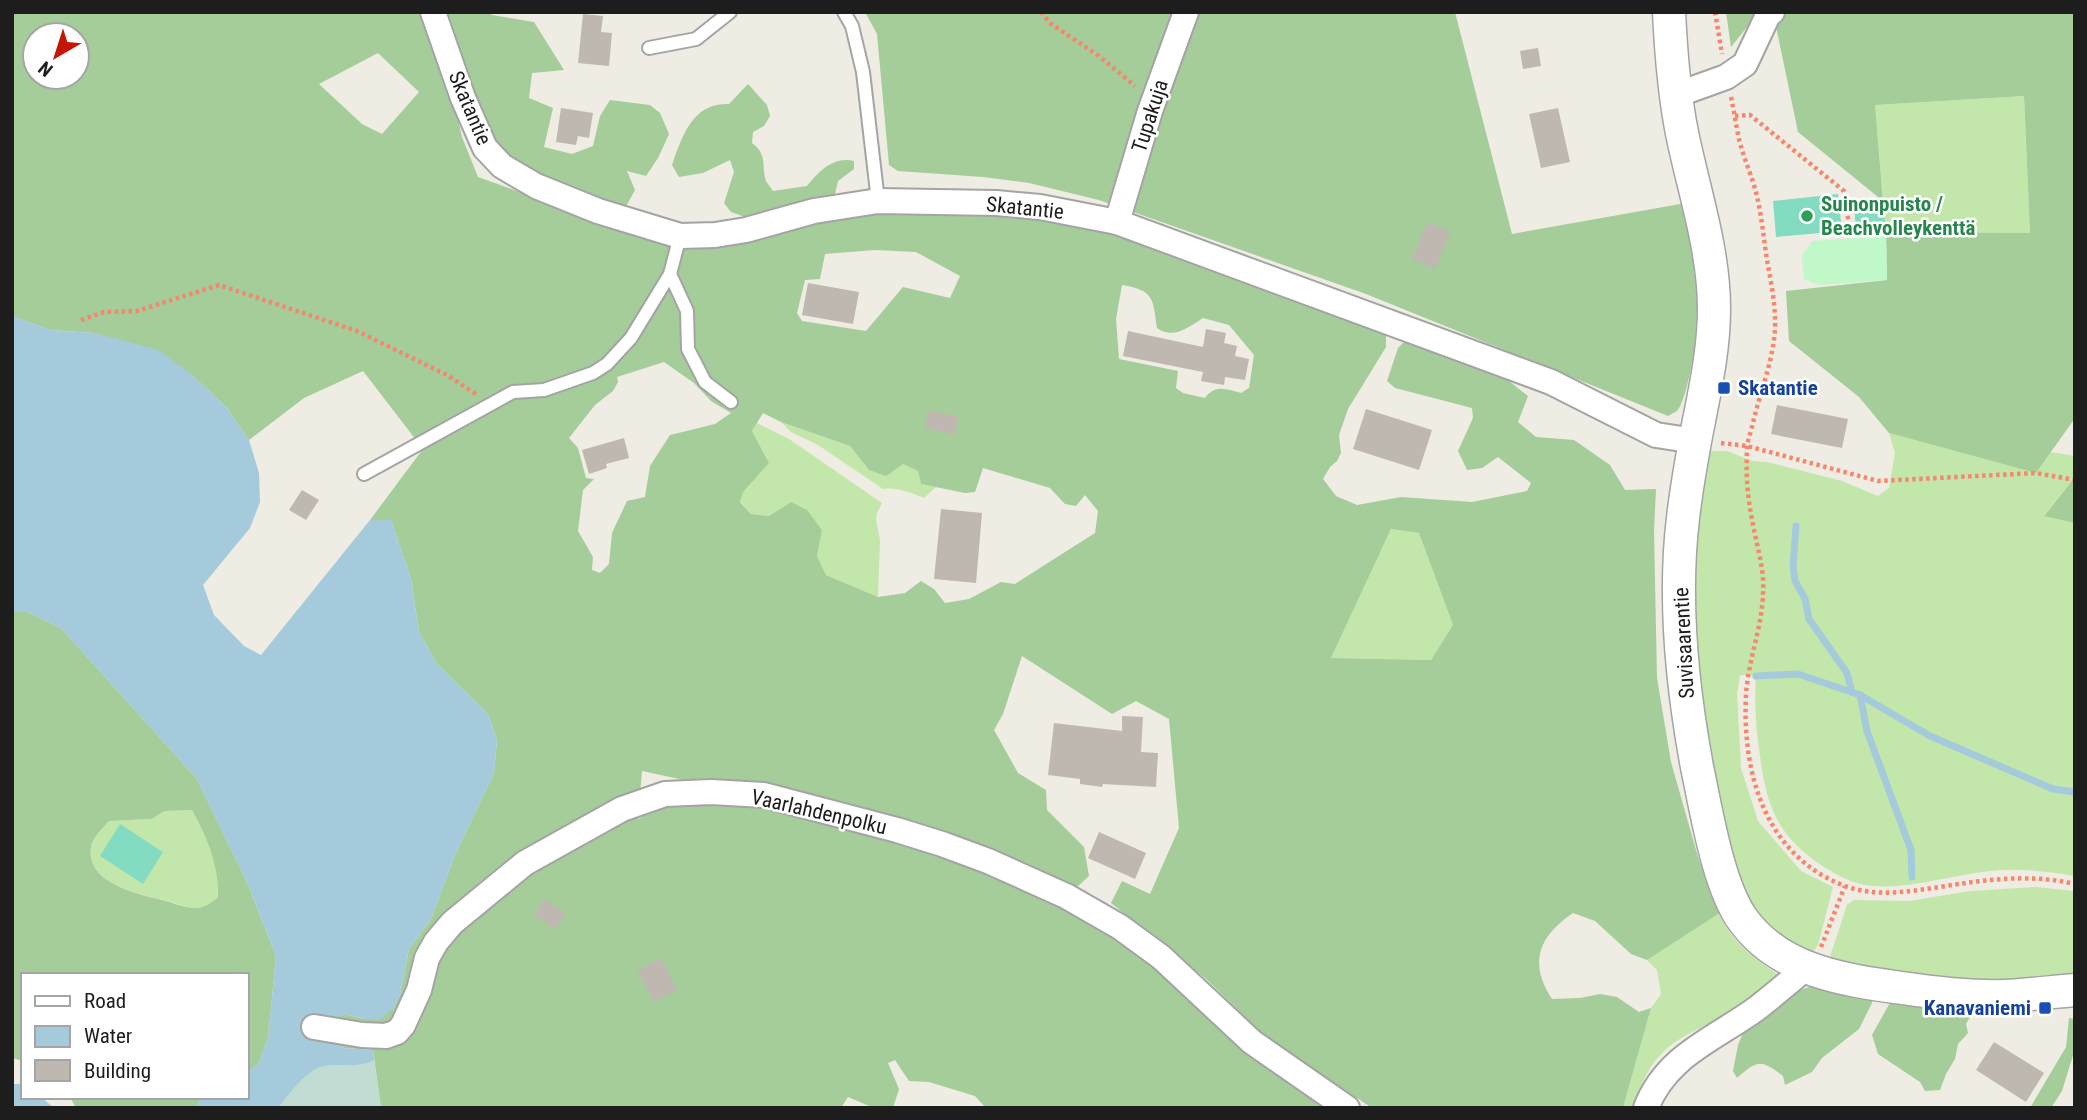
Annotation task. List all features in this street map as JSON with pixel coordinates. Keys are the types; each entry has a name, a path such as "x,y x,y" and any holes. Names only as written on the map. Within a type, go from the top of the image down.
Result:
{"street":[{"name":"Skatantie","path":"433,12 463,98 485,148 502,166 536,186 597,211 680,236 715,235 746,230 814,211 878,201 996,203 1040,207 1117,222 1551,382 1656,435 1695,441"},
{"name":"Tupakuja","path":"1117,222 1150,111 1186,12"},
{"name":"Suvisaarentie","path":"1669,12 1676,95 1713,279 1714,311 1712,346 1683,520 1680,556 1683,681 1704,802 1730,897 1742,919 1765,944 1806,968 1833,977 1942,993 2003,996 2075,990"},
{"path":"1676,95 1726,77 1745,64 1768,15 1772,12"},
{"name":"Vaarlahdenpolku","path":"314,1027 362,1035 386,1036 397,1032 419,990 427,958 452,923 525,863 622,809 665,794 711,792 764,795 942,844 988,861 1066,896 1120,927 1161,957 1252,1042 1347,1108"},
{"path":"1646,1108 1657,1084 1668,1070 1692,1050 1755,1009 1806,968"}],"lane":[{"path":"649,48 696,39 730,12"},
{"path":"844,12 852,26 863,72 878,201"},
{"path":"364,474 513,392 544,390 593,373 607,364 631,338 670,274 680,236"},
{"path":"670,274 687,311 688,349 705,382 731,402"}],"path":[{"path":"1041,12 1051,24 1098,56 1136,87 1150,111"},
{"path":"1716,12 1739,138 1758,200 1773,296 1775,328 1767,375 1747,446 1747,494 1760,553 1764,590 1762,616 1752,649 1746,694 1747,743 1758,793 1767,816 1780,839 1799,858 1820,874 1845,886 1864,891 1886,894 2024,877 2075,884"},
{"path":"1735,116 1750,115 1844,191 1850,232"},
{"path":"81,320 104,312 137,311 219,285 357,331 447,375 489,404"},
{"path":"1695,441 1747,446 1878,481 2036,473 2075,480"},
{"path":"1806,968 1818,956 1845,886"}],"green space":[{"path":"12,12 421,12 453,97 462,137 478,177 645,237 869,209 1005,210 1115,230 1386,332 1386,347 1348,409 1339,435 1341,453 1323,479 1336,496 1357,505 1401,497 1472,502 1527,491 1531,483 1498,457 1482,468 1467,470 1458,451 1473,418 1472,408 1395,388 1387,381 1398,348 1406,340 1504,377 1528,396 1518,422 1536,437 1574,440 1610,465 1625,490 1656,489 1654,531 1657,678 1671,762 1698,857 1720,913 1647,960 1631,954 1595,921 1573,913 1552,931 1545,941 1539,962 1540,974 1552,999 1600,994 1617,997 1639,1012 1651,1008 1623,1108 1372,1108 1266,1037 1205,978 1111,903 1122,881 1150,894 1179,828 1169,719 1136,701 1112,714 1022,656 1003,714 994,730 1018,773 1046,790 1047,810 1084,847 1089,876 1076,888 1026,863 936,834 642,771 638,819 671,803 742,800 931,848 1042,893 1113,933 1193,998 1247,1051 1322,1108 986,1108 975,1096 929,1082 909,1081 895,1060 888,1063 899,1089 893,1108 874,1108 848,1097 841,1108 381,1108 373,1050 344,1048 331,1040 333,1018 346,1014 363,1019 393,1009 400,995 409,949 431,919 455,855 494,773 497,740 488,714 437,664 419,632 411,579 391,520 370,520 423,449 363,371 304,398 249,440 227,408 191,374 95,333 50,330 12,316","holes":["378,53 419,92 382,134 362,124 319,84","875,250 916,252 960,276 950,298 903,287 866,331 802,321 797,313 805,280 820,279 825,254","1122,285 1147,293 1153,303 1157,328 1163,331 1181,331 1203,318 1229,325 1254,355 1249,388 1241,393 1217,389 1205,398 1183,393 1176,388 1178,371 1119,359 1116,319","664,362 694,383 711,401 731,413 715,424 670,435 650,466 645,497 627,501 612,533 609,564 600,573 592,570 593,557 578,531 583,490 594,479 586,478 578,448 569,438 595,405 613,391 618,382 617,377","763,413 850,446 869,470 886,476 903,464 918,471 921,484 965,493 975,492 983,468 1050,488 1065,504 1076,506 1085,495 1098,511 1095,533 1015,584 1001,582 969,599 945,603 934,589 921,581 905,593 878,597 826,575 817,556 822,530 807,510 791,502 769,516 751,514 740,502 743,492 769,463 752,431","1391,529 1419,533 1453,625 1431,660 1331,658"]},
{"path":"445,12 490,12 492,15 534,22 564,70 532,73 529,98 553,108 544,147 572,154 593,146 600,116 610,100 650,105 660,113 669,134 646,176 627,171 635,190 624,210 535,173 508,155 498,144 480,109"},
{"path":"865,12 1455,12 1512,234 1686,203 1696,257 1699,311 1692,363 1681,404 1677,411 1668,416 1366,294 1099,200 1029,183 898,171 889,165 877,34"},
{"path":"1726,12 1759,12 1731,47"},
{"path":"1773,12 2075,12 2075,418 2036,473 1889,433 1859,397 1789,341 1786,291 1887,280 1886,232 2030,233 2024,96 1875,105 1883,201 1798,132"},
{"path":"748,84 767,105 770,116 764,126 753,132 752,143 762,156 766,181 773,191 807,186 822,170 834,163 854,161 854,169 838,181 835,194 748,218 731,212 724,203 734,172 730,160 703,173 679,177 672,165 691,123 706,109 729,104"},
{"path":"2024,96 2030,233 1886,232 1875,105"},
{"name":"Suinonpuisto / Beachvolleykenttä","path":"1838,194 1842,231 1776,237 1773,201"},
{"path":"1883,201 1886,232 1856,234 1854,203"},
{"path":"1886,236 1887,280 1819,285 1804,279 1802,256 1812,241"},
{"path":"781,422 850,446 869,470 903,464 918,471 921,484 936,487 924,498 909,492 883,489 818,445 791,432"},
{"path":"757,423 789,439 882,503 876,520 880,540 878,597 826,575 817,556 822,530 791,502 769,516 751,514 740,501 742,492 769,463 752,431"},
{"path":"1889,433 2036,473 2051,452 2075,456 2075,477 2044,515 2075,523 2075,876 2033,870 2001,870 1902,885 1873,886 1841,877 1824,867 1796,844 1777,820 1766,791 1757,736 1756,676 1740,675 1737,693 1741,768 1758,821 1801,871 1833,887 1818,945 1809,957 1789,945 1753,913 1729,851 1695,680 1693,555 1704,460 1709,451 1727,451 1753,461 1842,481 1878,496 1889,488 1895,453"},
{"path":"2075,477 2075,523 2044,516"},
{"path":"1391,529 1419,533 1453,625 1431,660 1331,658"},
{"path":"12,612 28,612 61,628 197,779 246,880 276,956 268,1039 258,1064 248,1072 248,973 21,973 21,1060 12,1058","holes":["192,810 207,841 216,874 218,897 205,906 194,908 115,885 96,870 91,859 93,840 109,821 151,819 165,811"]},
{"path":"192,810 214,863 218,897 210,903 191,908 131,891 106,879 91,860 92,844 109,821 151,819 164,811"},
{"path":"120,824 163,852 143,884 100,856"},
{"path":"2036,887 2075,891 2075,978 2009,982 1925,977 1832,961 1830,957 1847,905 1854,900 1909,901 1970,891"},
{"path":"1720,913 1729,932 1751,955 1777,974 1776,979 1742,1005 1674,1043 1662,1053 1651,1067 1634,1108 1623,1108 1651,1008 1661,994 1657,970 1647,960"},
{"path":"1812,986 1872,997 1872,1003 1859,1029 1822,1058 1812,1072 1785,1085 1783,1076 1764,1064 1755,1065 1737,1078 1733,1071 1738,1045 1745,1028 1795,992"},
{"path":"1892,999 1976,1007 1966,1024 1968,1033 1958,1044 1955,1059 1940,1090 1925,1091 1920,1082 1878,1054 1872,1035"},
{"path":"2069,1018 2075,1019 2074,1052 2062,1091 2051,1108 2030,1108 2066,1047"},
{"path":"71,1099 201,1099 195,1108 76,1108"}],"shaded area":[{"path":"374,1060 381,1108 278,1108 298,1084 317,1068 362,1064"}],"water":[{"path":"12,316 50,330 95,333 158,350 191,374 227,408 249,440 259,473 260,502 250,528 203,585 214,615 244,646 261,655 370,520 391,520 411,579 419,632 437,664 488,714 497,740 494,773 455,855 431,919 409,949 400,995 393,1009 379,1020 346,1014 333,1018 332,1040 344,1048 373,1050 374,1060 362,1064 317,1068 298,1084 278,1108 195,1108 201,1099 248,1099 248,1072 258,1064 268,1039 276,956 246,880 197,779 61,628 28,612 12,612"},
{"path":"12,1084 21,1084 21,1099 43,1099 54,1108 12,1108"}],"building":[{"path":"583,14 603,16 601,32 612,33 609,66 578,63"},
{"path":"1538,48 1541,66 1523,69 1520,51"},
{"path":"561,108 593,113 589,138 578,136 576,145 556,142"},
{"path":"1558,108 1570,162 1541,168 1529,114"},
{"path":"1427,222 1451,232 1435,269 1412,259"},
{"path":"808,283 859,292 853,324 802,315"},
{"path":"1206,329 1226,333 1224,343 1237,346 1235,356 1249,359 1245,380 1225,377 1224,385 1201,381 1203,372 1123,356 1128,331 1203,347"},
{"path":"1777,405 1848,419 1842,448 1771,434"},
{"path":"1366,409 1432,430 1419,470 1353,449"},
{"path":"929,410 959,417 955,435 925,428"},
{"path":"624,438 629,458 606,464 607,468 589,474 582,450"},
{"path":"302,490 319,500 306,520 289,510"},
{"path":"941,509 982,513 976,583 934,579"},
{"path":"1122,716 1143,717 1141,752 1158,753 1156,787 1103,784 1102,787 1080,784 1080,779 1048,775 1054,723 1122,731"},
{"path":"1099,832 1146,853 1135,879 1088,858"},
{"path":"544,899 566,913 555,929 533,915"},
{"path":"661,958 677,990 654,1002 637,971"},
{"path":"1994,1042 2044,1073 2026,1102 1976,1070"}],"waterway":[{"path":"1796,526 1793,566 1795,581 1805,599 1809,619 1847,673 1852,692"},
{"path":"1756,676 1798,674 1860,695 1930,736 2053,789 2075,792"},
{"path":"1860,695 1867,731 1911,850 1912,877"}],"place":[{"name":"Suinonpuisto / Beachvolleykenttä","path":"1807,216"},
{"name":"Skatantie","path":"1724,388"},
{"name":"Kanavaniemi","path":"2045,1008"}]}
